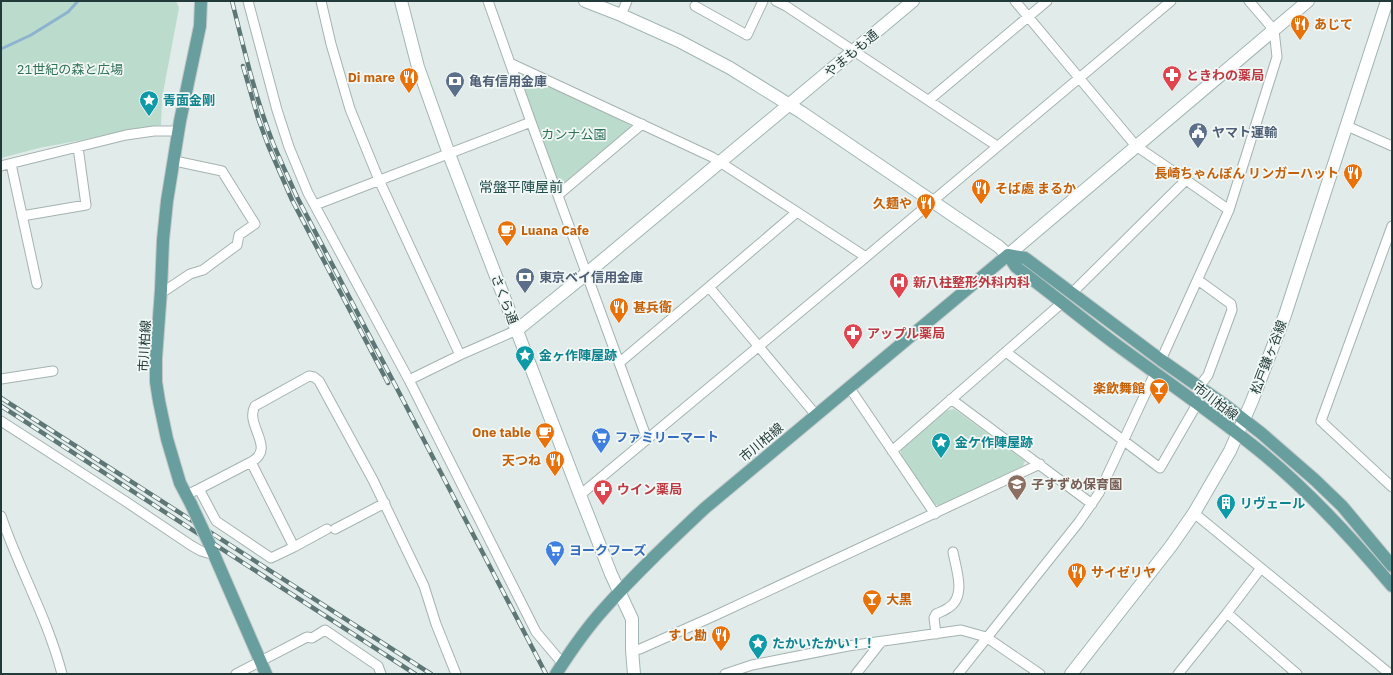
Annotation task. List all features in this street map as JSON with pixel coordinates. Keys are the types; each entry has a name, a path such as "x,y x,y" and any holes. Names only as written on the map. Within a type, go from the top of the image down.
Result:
{"main road":[{"name":"市川柏線","path":"201,1 200,26 179,131 163,240 156,358 158,395 167,439 180,483 209,543 266,674"},
{"name":"市川柏線","path":"559,669 603,610 670,540 704,508 1008,255 1025,258 1268,438 1342,506 1392,566"},
{"name":"市川柏線","path":"1008,255 1016,267 1256,448 1299,486 1351,539 1392,586"}],"street":[{"path":"248,1 277,110 289,147 308,193 409,380 536,632 559,669"},
{"path":"321,1 331,44 350,109 379,180 460,355"},
{"name":"さくら通","path":"401,1 418,67 449,154 580,495 632,620 634,674"},
{"path":"488,1 647,439"},
{"path":"585,1 621,15 679,41 730,68 789,104 998,246 1008,255 1308,1"},
{"path":"621,15 627,1"},
{"path":"695,6 747,35 763,1"},
{"path":"776,1 786,4 852,51 929,100 997,146"},
{"path":"1015,1 1136,146 1230,210"},
{"path":"929,100 1046,1"},
{"path":"580,495 1171,1"},
{"path":"1161,360 1230,210 1277,57 1274,30 1249,1"},
{"name":"松戸鎌ヶ谷線","path":"1071,674 1148,576 1194,513 1230,451 1244,420 1285,315 1387,1"},
{"name":"やまもも通","path":"517,330 721,162 909,2"},
{"path":"510,63 721,162 866,257"},
{"path":"315,205 531,122"},
{"path":"558,195 642,124"},
{"path":"1347,126 1392,146"},
{"path":"1,166 126,135 154,131 179,131"},
{"path":"22,216 86,205 78,146"},
{"path":"161,290 166,290 190,274 203,270 237,245 239,235 255,224 222,171 175,161"},
{"path":"11,164 38,284"},
{"path":"1072,293 1186,180"},
{"path":"619,363 797,212"},
{"path":"1392,226 1389,242 1321,421 1392,487"},
{"path":"1198,280 1231,304 1232,310 1208,375 1199,386"},
{"path":"709,287 816,415"},
{"path":"892,451 1063,302"},
{"path":"409,380 460,355 517,330"},
{"path":"1006,352 1160,468 1197,404"},
{"path":"1,379 53,371"},
{"path":"958,674 1092,504 1099,493 1155,373"},
{"path":"188,499 199,490 256,459 261,452 260,441 252,414 255,406 309,376 314,377 319,381 385,503 424,586 436,624 456,674"},
{"path":"849,388 935,514"},
{"path":"952,400 1092,504"},
{"path":"1,421 201,552 214,555"},
{"path":"251,462 294,547"},
{"path":"632,650 640,648 712,617 1040,464"},
{"path":"199,490 216,521 271,558 385,503"},
{"path":"1194,513 1390,674"},
{"path":"1,516 23,574 52,640 62,674"},
{"path":"936,634 934,618 936,614 949,608 956,601 959,594 953,552"},
{"path":"1178,674 1261,568"},
{"path":"1227,613 1297,674"},
{"path":"236,674 307,637 312,638 325,630 378,666 381,674"},
{"path":"725,674 752,665 848,646 961,630 986,637 1040,674"},
{"path":"856,674 882,642"}],"green space":[{"name":"21世紀の森と広場","path":"1,1 176,1 179,8 162,98 161,125 39,148 1,158"},
{"name":"カンナ公園","path":"522,75 526,75 630,125 631,127 565,183 560,184 557,181 520,77"},
{"path":"954,409 1025,461 1023,466 940,506 933,504 901,455 901,450 945,411"}],"waterway":[{"path":"1,49 31,35 68,12 78,1"}],"railway":[{"path":"232,1 250,73 261,108 273,143 297,197 546,674"},
{"path":"243,66 258,118 292,200 388,383"},
{"path":"1,398 431,674"},
{"path":"1,406 415,674"}],"place":[{"name":"あじて","path":"1300,41"},
{"name":"ときわの薬局","path":"1172,92"},
{"name":"Di mare","path":"409,94"},
{"name":"亀有信用金庫","path":"455,98"},
{"name":"青面金剛","path":"149,117"},
{"name":"ヤマト運輸","path":"1198,149"},
{"name":"長崎ちゃんぽん リンガーハット","path":"1353,190"},
{"name":"そば處 まるか","path":"981,205"},
{"name":"久麺や","path":"926,220"},
{"name":"Luana Cafe","path":"507,247"},
{"name":"東京ベイ信用金庫","path":"525,294"},
{"name":"新八柱整形外科内科","path":"899,299"},
{"name":"甚兵衛","path":"619,324"},
{"name":"アップル薬局","path":"853,350"},
{"name":"金ヶ作陣屋跡","path":"525,372"},
{"name":"楽飲舞館","path":"1159,405"},
{"name":"One table","path":"545,449"},
{"name":"ファミリーマート","path":"601,454"},
{"name":"金ケ作陣屋跡","path":"941,459"},
{"name":"天つね","path":"555,477"},
{"name":"子すずめ保育園","path":"1017,501"},
{"name":"ウイン薬局","path":"603,506"},
{"name":"リヴェール","path":"1226,520"},
{"name":"ヨークフーズ","path":"555,567"},
{"name":"サイゼリヤ","path":"1077,589"},
{"name":"大黒","path":"872,616"},
{"name":"すし勘","path":"721,652"},
{"name":"たかいたかい！！","path":"758,660"}],"district":[{"name":"常盤平陣屋前","path":"521,187"}]}
